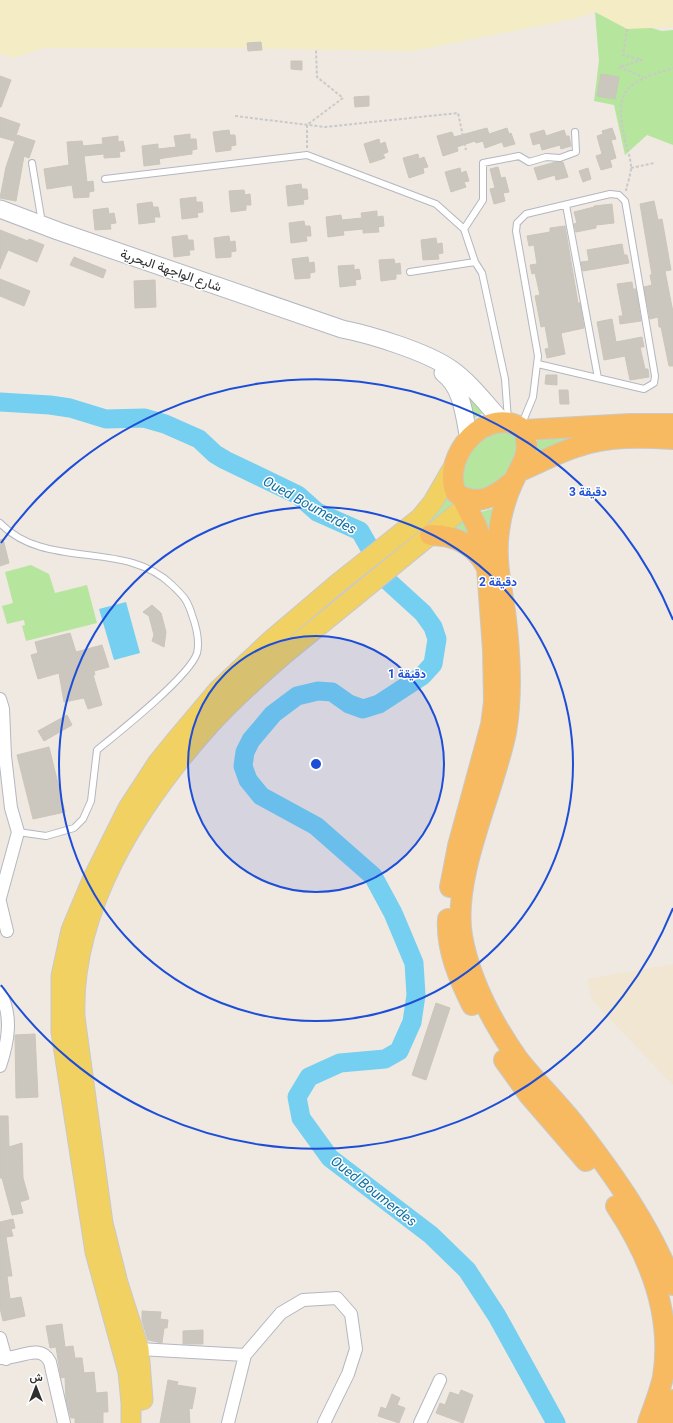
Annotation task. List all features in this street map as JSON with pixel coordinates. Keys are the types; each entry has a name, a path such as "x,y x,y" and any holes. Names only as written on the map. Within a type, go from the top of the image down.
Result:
{"highway":[{"path":"648,1423 663,1378 667,1337 661,1296 647,1260 626,1221 593,1171 559,1128 529,1095 483,1027 457,972 450,946 448,923 451,878 490,725 494,702 494,674 488,570 482,539 467,501 456,493 451,483 452,469 456,457 469,439 486,426 673,424"},
{"path":"514,425 528,448 502,517 498,554 509,650 509,695 506,731 468,863 462,891 462,935 469,961 483,1001 500,1030 519,1059 575,1124 599,1157 647,1228 666,1266 673,1285"},
{"path":"467,501 488,498 496,495 517,476 576,447 599,441 639,437 673,439"},
{"path":"430,535 445,535 459,539 476,552 488,570"},
{"path":"665,1423 673,1400"}],"main road":[{"name":"شارع الواجهة البحرية","path":"0,209 342,329 375,337 428,357 450,368 514,425"},
{"name":"شارع الواجهة البحرية","path":"342,329 364,340 428,364 447,376 459,394 469,439"},
{"path":"131,1423 128,1372 95,1252 61,1032 61,976 65,953 78,913 103,856 128,808 158,762 218,690 265,646 337,584 404,531 426,511 452,469"},
{"path":"143,1423 142,1365 139,1349 108,1247 102,1216 75,1017 74,993 82,947 101,891 119,853 146,806 175,765 207,728 258,678 430,535 467,501"}],"street":[{"path":"0,699 3,709 5,756 10,801 18,832 0,898"},
{"path":"0,902 7,931"},
{"path":"0,993 7,1007 9,1019 8,1035 0,1066"},
{"path":"228,1423 245,1355 281,1313 303,1300 337,1298 351,1314 356,1349 348,1374 324,1423"},
{"path":"0,1338 3,1358 40,1352 46,1355 50,1362 64,1423"},
{"path":"139,1349 245,1355"},
{"path":"420,1423 440,1380"}],"lane":[{"path":"464,229 483,200 483,163 519,156 529,162 546,157 560,158 576,152 575,132"},
{"path":"105,179 306,155 436,204 464,229 475,262 482,273 514,425"},
{"path":"32,163 42,225"},
{"path":"514,425 533,397 538,364 516,227 519,219 526,214 614,194 622,198 626,206 655,380 651,386 644,389 538,364"},
{"path":"566,205 598,378"},
{"path":"410,272 475,262"},
{"path":"0,523 6,530 29,544 67,553 140,564 163,576 188,600 197,628 197,653 186,670 142,713 97,750 91,801 83,819 74,828 46,836 18,832"}],"path":[{"path":"627,29 623,55 642,60 619,67 643,77"},
{"path":"307,125 343,98 317,77 316,50"},
{"path":"622,198 625,194 631,168 620,119 620,106 624,95 631,86 643,77 673,68"},
{"path":"235,116 325,127 458,113 466,150"},
{"path":"306,155 307,125"},
{"path":"631,168 654,163"}],"shaded area":[{"path":"673,964 673,1085 592,1000 587,979"}],"green space":[{"path":"595,12 662,31 673,30 673,145 647,135 625,155 614,105 594,101 599,61"},
{"path":"470,391 486,411 473,419 464,393"},
{"path":"501,429 518,438 518,448 515,460 507,471 492,486 481,493 466,488 461,483 462,467 465,459 478,443"},
{"path":"537,436 551,438 577,438 537,457"},
{"path":"444,497 457,507 415,533"},
{"path":"497,507 490,547 478,513"},
{"path":"467,516 480,549 451,530"},
{"path":"31,565 49,574 55,593 87,585 97,623 26,641 22,626 25,625 24,620 7,624 2,606 13,603 5,572"}],"sand":[{"path":"0,0 673,0 673,27 627,29 595,12 578,18 413,51 221,48 44,48 13,58 0,53"}],"water":[{"path":"126,602 140,653 114,660 99,609"}],"building":[{"path":"261,42 262,50 248,51 247,43"},
{"path":"291,61 302,61 302,70 291,69"},
{"path":"601,74 619,77 615,99 597,96"},
{"path":"0,76 11,80 1,107 0,107"},
{"path":"369,96 369,106 355,107 354,97"},
{"path":"0,117 20,124 14,141 0,137"},
{"path":"487,128 489,134 507,128 509,134 511,133 515,144 504,147 502,142 485,148 483,141 476,143 475,141 457,147 458,151 443,156 437,136 452,132 454,137"},
{"path":"612,128 616,139 611,140 616,158 610,160 612,167 601,170 596,156 602,154 597,136 603,134 602,131"},
{"path":"229,130 230,135 235,135 236,145 231,146 231,150 216,152 213,132"},
{"path":"544,130 546,136 564,130 566,136 569,136 571,146 561,149 560,145 542,150 540,143 533,145 530,134"},
{"path":"190,134 190,139 196,139 197,149 192,150 192,154 159,159 160,164 144,166 142,146 158,144 158,149 176,147 174,136"},
{"path":"17,135 35,141 29,158 24,156 16,201 0,198 6,167"},
{"path":"118,136 118,142 123,141 125,151 119,152 120,157 104,158 104,154 84,156 87,182 93,181 94,191 89,192 89,197 74,198 72,185 47,189 44,169 69,165 67,142 82,141 83,146 103,144 102,138"},
{"path":"379,139 380,144 385,142 388,152 383,154 385,158 370,163 364,144"},
{"path":"418,154 419,159 424,157 428,167 423,168 424,173 409,178 403,158"},
{"path":"556,162 563,162 568,177 556,180 555,175 538,180 534,168"},
{"path":"498,167 501,178 505,177 509,192 503,193 505,201 494,204 490,189 495,188 490,169"},
{"path":"460,168 461,173 466,171 469,181 464,182 466,187 451,192 445,172"},
{"path":"588,168 591,179 583,182 579,171"},
{"path":"301,184 302,189 307,189 308,199 303,200 304,204 288,206 286,186"},
{"path":"244,190 245,195 250,194 251,205 246,205 246,210 231,212 229,191"},
{"path":"196,197 196,202 202,202 203,212 197,213 198,217 182,219 180,199"},
{"path":"654,201 658,220 662,219 671,270 665,271 673,312 673,366 669,366 661,327 659,327 658,317 650,319 644,287 652,285 650,275 652,275 640,204"},
{"path":"152,202 153,207 158,207 160,217 154,217 155,222 139,224 137,204"},
{"path":"612,204 614,223 596,225 596,228 576,232 574,224 577,223 574,212 594,206"},
{"path":"108,208 109,214 114,213 116,223 110,224 111,229 95,230 93,210"},
{"path":"377,211 377,217 383,216 384,226 378,227 379,232 363,233 363,229 343,231 344,235 328,237 326,217 341,215 342,220 362,218 361,213"},
{"path":"304,221 305,226 310,226 311,236 306,236 307,241 291,243 289,223"},
{"path":"565,226 578,303 580,303 584,328 561,333 565,354 547,358 545,349 549,348 545,326 541,327 535,296 540,295 535,273 532,274 530,265 537,264 534,245 529,246 527,236 550,232 550,228"},
{"path":"0,230 28,241 29,239 44,245 37,262 8,250 0,269"},
{"path":"187,235 188,240 193,240 194,250 189,250 190,255 174,257 172,237"},
{"path":"229,236 230,242 235,241 236,251 231,252 231,257 216,258 214,238"},
{"path":"436,238 437,244 442,243 443,253 438,254 439,259 423,260 421,240"},
{"path":"622,244 624,255 627,255 629,263 583,271 581,262 589,261 587,250"},
{"path":"74,257 106,270 103,278 70,265"},
{"path":"308,257 309,263 314,262 315,272 310,273 310,278 295,279 292,259"},
{"path":"394,259 395,264 400,263 401,274 396,274 396,279 381,281 379,260"},
{"path":"354,265 354,270 359,269 361,279 355,280 356,285 340,287 338,266"},
{"path":"0,279 30,291 24,306 0,296"},
{"path":"155,280 156,307 135,308 134,281"},
{"path":"632,282 633,289 636,289 641,321 620,324 619,316 623,316 617,284"},
{"path":"612,319 616,342 642,337 644,347 640,347 645,369 648,369 649,377 630,380 625,356 604,360 597,322"},
{"path":"546,375 557,375 557,385 545,384"},
{"path":"559,390 568,390 569,404 560,404"},
{"path":"3,539 9,563 0,566 0,540"},
{"path":"152,605 161,613 166,632 164,647 152,641 154,635 149,616 143,612"},
{"path":"70,633 76,652 102,645 109,667 94,671 95,675 93,675 102,705 88,709 84,698 64,702 59,673 38,679 31,655 38,653 35,642"},
{"path":"67,715 72,725 44,741 38,731"},
{"path":"49,747 65,812 33,819 17,755"},
{"path":"436,1003 450,1008 426,1080 412,1075"},
{"path":"35,1034 38,1097 16,1098 15,1035"},
{"path":"0,1116 8,1116 9,1147 22,1143 23,1178 29,1199 20,1202 23,1213 12,1215 2,1178 0,1178"},
{"path":"13,1219 15,1228 11,1229 13,1236 6,1237 12,1276 7,1276 10,1299 21,1297 25,1316 3,1321 0,1308 0,1222"},
{"path":"142,1311 161,1312 160,1319 168,1320 167,1328 164,1328 162,1343 148,1340 142,1321"},
{"path":"62,1324 65,1347 73,1346 75,1358 82,1358 84,1373 94,1372 96,1393 107,1392 108,1412 103,1412 103,1423 75,1423 75,1418 71,1418 66,1400 65,1377 61,1378 56,1347 50,1348 46,1326"},
{"path":"203,1330 203,1344 183,1344 183,1331"},
{"path":"168,1380 178,1382 177,1385 196,1388 192,1409 189,1408 190,1423 160,1423"},
{"path":"461,1390 473,1395 463,1423 436,1413 440,1403 445,1405 450,1392 459,1395"},
{"path":"392,1394 400,1398 397,1405 405,1408 399,1423 378,1416 381,1407 386,1409"}],"waterway":[{"name":"Oued Boumerdes","path":"0,402 50,405 70,408 106,419 144,418 165,424 199,439 215,454 225,460 298,495 317,512 360,531 389,582 423,613 433,627 437,639 433,664 422,676 379,704 363,709 349,704 332,692 318,691 297,696 273,714 251,740 245,752 243,766 248,780 261,796 316,826 373,876 393,913 414,963 416,995 412,1022 399,1051 385,1059 340,1063 309,1077 297,1097 301,1118 330,1158 431,1235 467,1270 497,1316 556,1423"}]}
